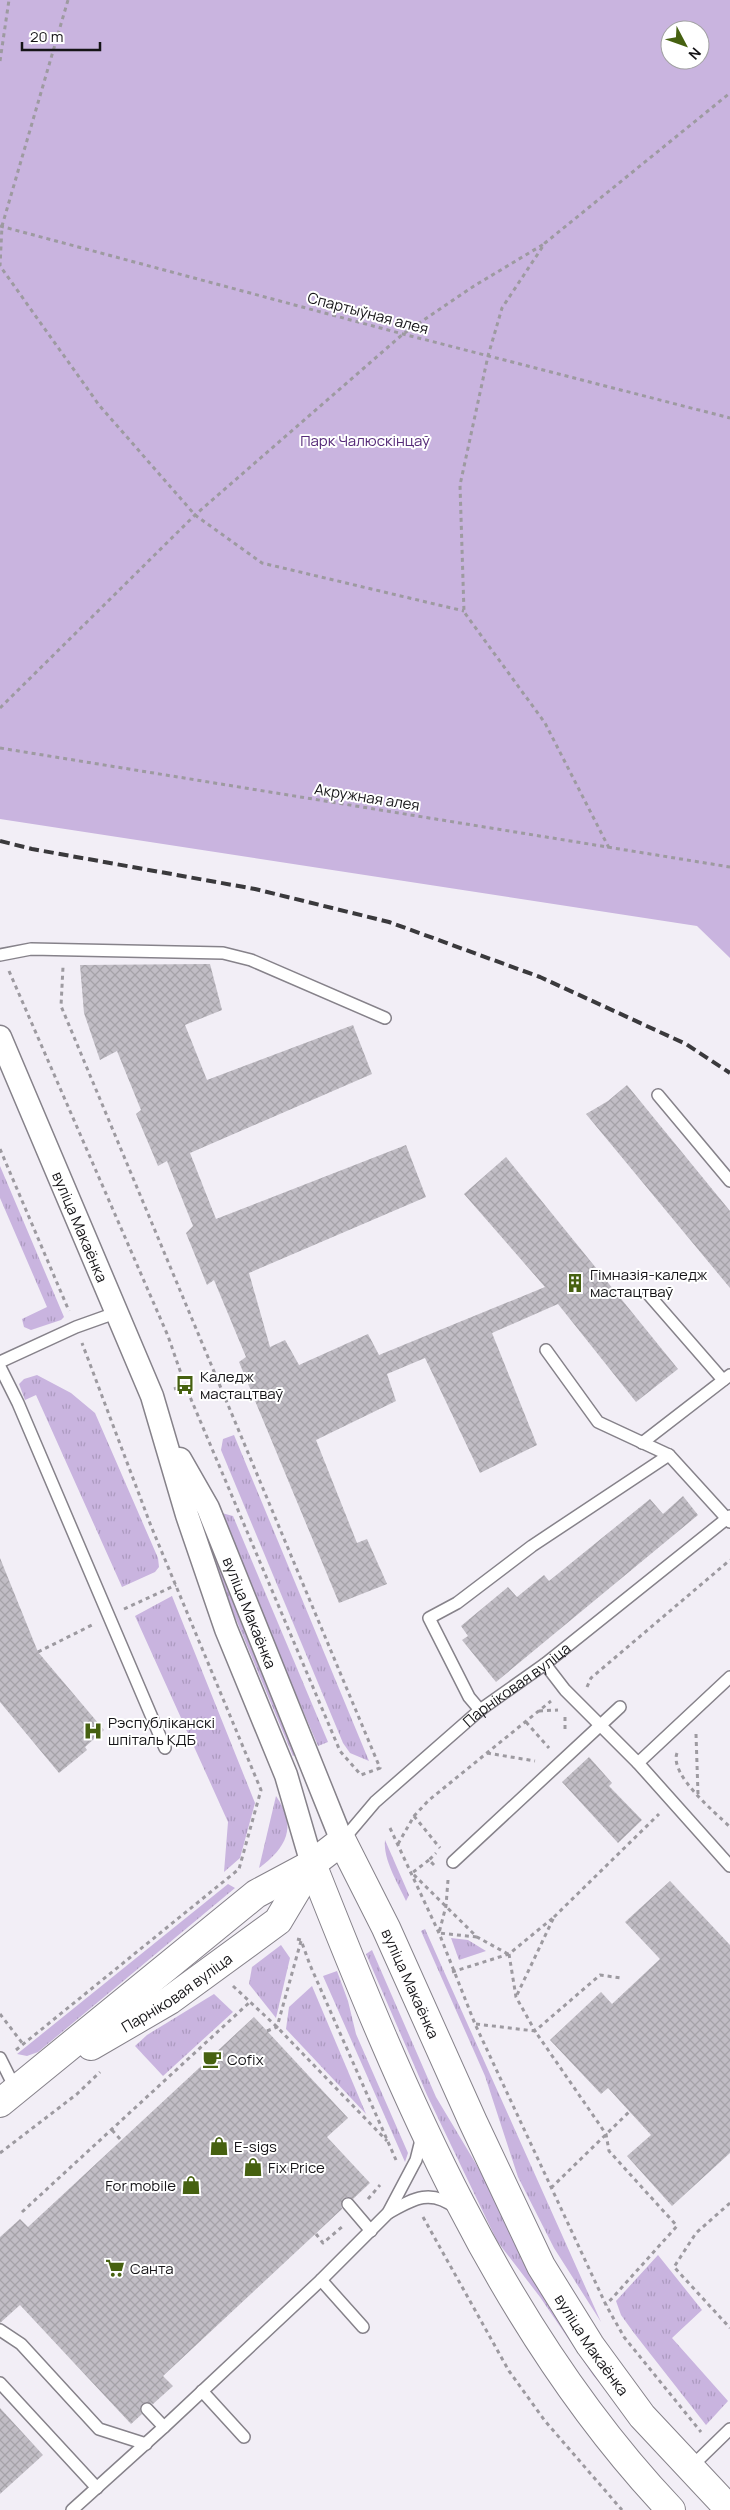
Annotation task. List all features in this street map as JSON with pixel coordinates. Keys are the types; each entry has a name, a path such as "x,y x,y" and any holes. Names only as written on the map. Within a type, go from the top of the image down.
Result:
{"street":[{"name":"вуліца Макаёнка","path":"0,1037 152,1396 157,1418 226,1629 286,1775 312,1864 345,1949 423,2130 467,2216 527,2322 572,2389 661,2504"},
{"name":"вуліца Макаёнка","path":"157,1418 208,1508 342,1841 386,1928 473,2122 541,2266 590,2345 642,2416 730,2510"},
{"name":"Парніковая вуліца","path":"8,2097 256,1894 312,1864 342,1841"},
{"path":"661,2504 691,2467"}],"lane":[{"path":"0,955 31,949 222,953 251,960 385,1018"},
{"path":"658,1095 730,1181"},
{"path":"642,1443 726,1378 648,1295"},
{"path":"0,1362 76,1327 118,1312"},
{"path":"546,1350 598,1422 669,1455 729,1519"},
{"path":"0,1367 18,1403 165,1748"},
{"path":"480,1710 467,1692 430,1618 457,1603 532,1546 669,1455"},
{"name":"Парніковая вуліца","path":"342,1841 376,1802 480,1710 545,1664 729,1519"},
{"path":"545,1664 565,1690 638,1763 730,1866"},
{"path":"638,1763 730,1677"},
{"path":"453,1862 620,1707"},
{"path":"2,2060 8,2097"},
{"path":"72,2510 146,2444 321,2280 388,2213 406,2180 420,2148 423,2130"},
{"path":"388,2213 414,2199 439,2197 467,2216"},
{"path":"348,2204 371,2231"},
{"path":"321,2280 363,2327"},
{"path":"0,2330 21,2344 99,2429 146,2444"},
{"path":"0,2383 97,2488"},
{"path":"202,2390 244,2437"},
{"path":"147,2409 164,2427"},
{"path":"691,2467 730,2429"}],"path":[{"path":"0,61 9,0"},
{"path":"68,0 1,226 0,266 99,405 195,515 262,563 464,612"},
{"path":"0,708 195,515 403,334 474,286 546,243 730,93"},
{"name":"Спартыўная алея","path":"1,226 403,334 730,418"},
{"path":"546,243 502,308 488,356 460,485 464,612 545,723 609,848"},
{"name":"Акружная алея","path":"0,748 730,867"},
{"path":"0,955 18,990 164,1327 185,1385 340,1751 361,1775 380,1768 61,1006 64,950"},
{"path":"0,1149 76,1327 151,1526 261,1790 239,1869 2,2060"},
{"path":"620,1707 610,1697 599,1698 591,1694 587,1686 591,1678 730,1560"},
{"path":"398,1844 414,1816 429,1800 565,1690"},
{"path":"538,1711 565,1710 566,1728 564,1735"},
{"path":"526,1722 561,1762"},
{"path":"697,1735 698,1794"},
{"path":"487,1753 534,1761 557,1742"},
{"path":"677,1768 686,1784 730,1827"},
{"path":"452,1972 508,1954 554,1916 672,1801 686,1784"},
{"path":"390,1828 439,1933 452,1972 475,2024 606,2305 624,2337 713,2446"},
{"path":"412,1873 429,1860"},
{"path":"412,1873 477,1937 508,1954"},
{"path":"516,1997 554,1916"},
{"path":"439,1933 477,1937"},
{"path":"289,1936 301,1940"},
{"path":"277,2027 301,1940"},
{"path":"301,1940 314,1974 406,2180"},
{"path":"508,1954 516,1997 535,2032 606,2134 609,2151 677,2226 606,2305"},
{"path":"475,2024 535,2032 600,1975 621,1978"},
{"path":"228,1982 251,2000 389,2143"},
{"path":"22,2212 251,2000"},
{"path":"0,2014 23,2044"},
{"path":"267,2031 277,2027"},
{"path":"551,2188 630,2111"},
{"path":"112,2130 121,2140"},
{"path":"414,2199 510,2371 545,2421 622,2510"},
{"path":"730,2203 696,2233 674,2267 730,2328"}],"green space":[{"name":"Парк Чалюскінцаў","path":"0,0 730,0 730,958 697,926 0,819"},
{"path":"0,1166 64,1317 61,1320 31,1330 24,1327 22,1319 47,1307 0,1198"},
{"path":"37,1375 71,1393 95,1413 158,1558 159,1567 155,1572 122,1587 36,1395 25,1400 19,1384 24,1379"},
{"path":"234,1435 369,1761 350,1753 343,1743 221,1450 223,1439"},
{"path":"218,1512 233,1516 328,1742 318,1746"},
{"path":"203,1519 301,1753 293,1756 195,1521"},
{"path":"172,1596 255,1803 240,1858 224,1872 228,1822 135,1616"},
{"path":"276,1796 283,1807 286,1818 286,1836 276,1853 259,1868"},
{"path":"385,1840 409,1895 406,1901 386,1855"},
{"path":"228,1884 235,1888 38,2052 27,2056 17,2054"},
{"path":"425,1929 601,2322 554,2248 518,2177 485,2076 421,1931"},
{"path":"451,1938 468,1940 486,1951 459,1960"},
{"path":"281,1945 290,1958 276,2018 249,1984 252,1967"},
{"path":"372,1950 436,2097 482,2174 500,2210 654,2444 653,2448 593,2375 540,2297 497,2241 427,2095 366,1954"},
{"path":"337,1971 348,2001 356,2034 408,2153 405,2162 323,1976"},
{"path":"312,1986 366,2114 286,2029 289,2007"},
{"path":"214,1994 233,2012 163,2076 135,2046 147,2035"},
{"path":"658,2255 702,2310 672,2338 728,2401 706,2425 634,2333 621,2315 616,2301"}],"building":[{"name":"Гімназія-каледж мастацтваў","path":"210,964 222,1010 185,1025 207,1080 353,1025 372,1074 190,1153 216,1219 406,1145 426,1197 249,1273 270,1347 285,1340 299,1365 368,1334 379,1355 545,1287 464,1194 506,1157 678,1369 636,1402 558,1304 492,1333 537,1445 480,1473 425,1358 387,1374 396,1401 316,1440 357,1543 367,1539 387,1584 339,1603 239,1362 246,1357 214,1280 207,1285 186,1233 193,1226 167,1161 158,1166 136,1114 141,1110 117,1051 100,1060 84,1013 80,965"},
{"path":"627,1085 730,1211 730,1288 586,1114 608,1101"},
{"path":"683,1496 698,1515 496,1682 462,1640 468,1636 461,1626 508,1587 517,1597 544,1575 549,1581 650,1499 663,1514"},
{"path":"0,1558 38,1652 104,1730 85,1747 87,1750 59,1773 0,1702"},
{"path":"589,1757 612,1783 609,1786 642,1820 618,1843 562,1782"},
{"path":"670,1881 730,1945 730,2153 672,2206 627,2156 651,2135 608,2088 601,2094 550,2040 601,1992 612,2004 660,1959 625,1922"},
{"path":"254,2017 348,2118 327,2137 370,2183 353,2199 347,2197 343,2199 342,2209 163,2376 173,2386 153,2404 146,2402 142,2404 140,2410 142,2414 131,2424 20,2305 0,2323 0,2237 20,2219 28,2227"},
{"path":"0,2408 43,2455 0,2494"}],"railway":[{"path":"0,841 32,849 255,889 389,922 540,977 686,1044 730,1073"}],"place":[{"name":"Гімназія-каледж мастацтваў","path":"575,1283"},
{"name":"Каледж мастацтваў","path":"185,1385"},
{"name":"Рэспубліканскі шпіталь КДБ","path":"93,1731"},
{"name":"Cofix","path":"212,2059"},
{"name":"E-sigs","path":"219,2146"},
{"name":"Fix Price","path":"253,2167"},
{"name":"For mobile","path":"191,2185"},
{"name":"Санта","path":"115,2268"}]}
